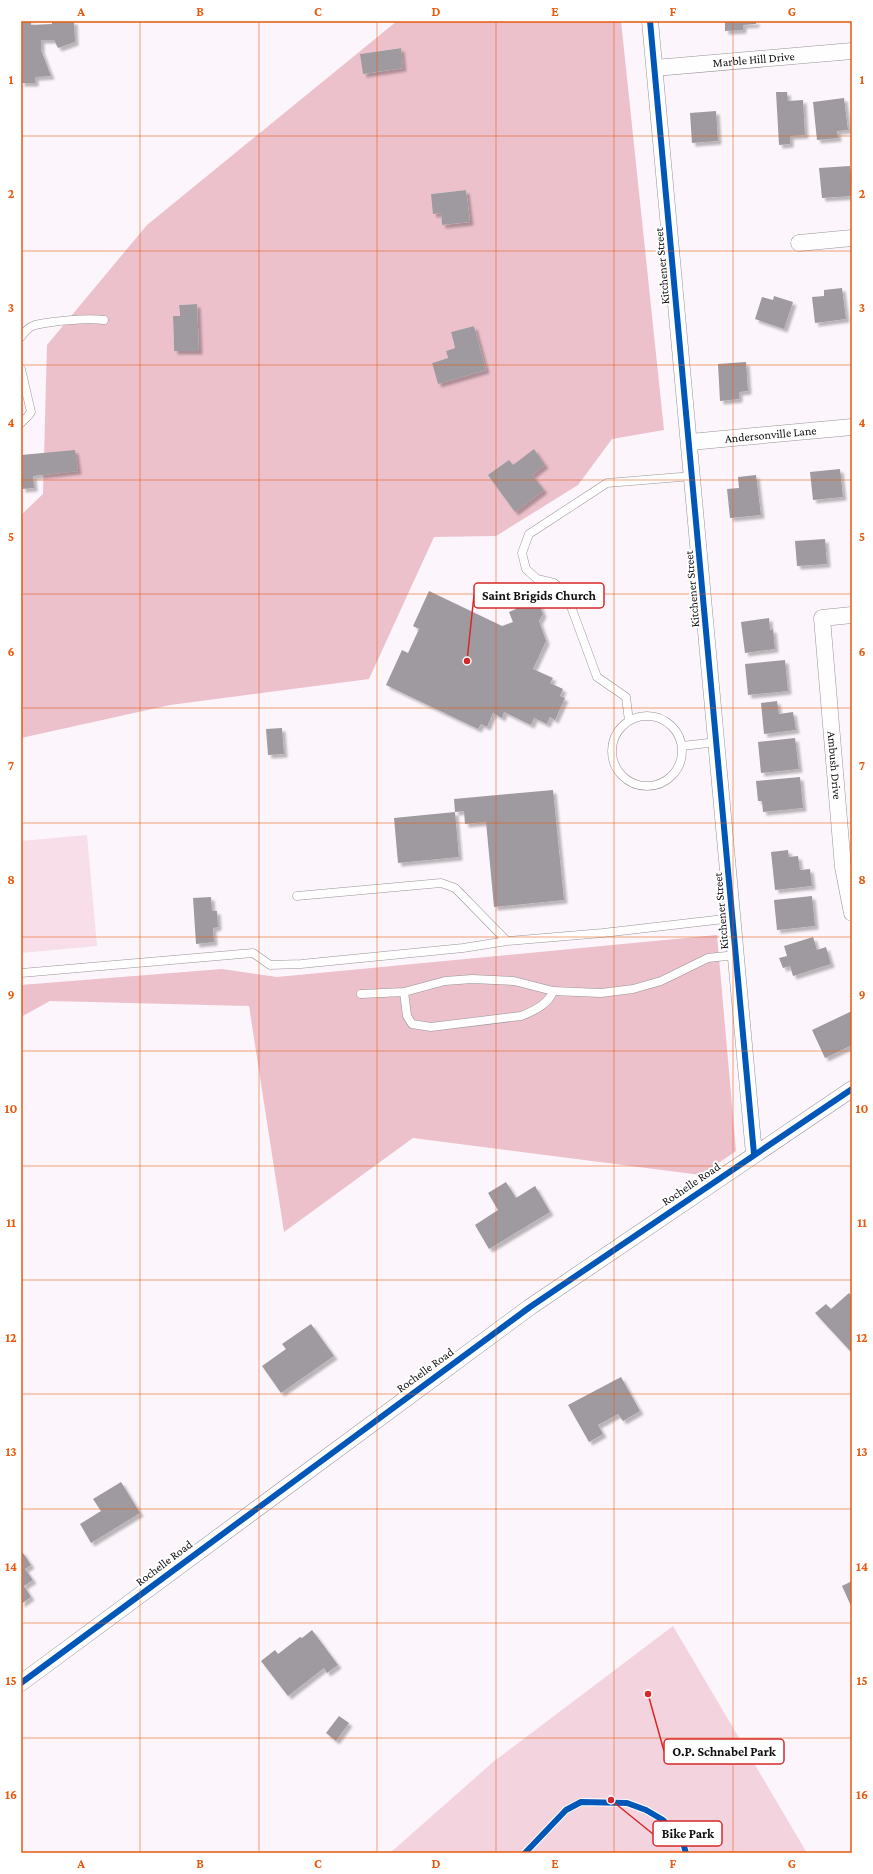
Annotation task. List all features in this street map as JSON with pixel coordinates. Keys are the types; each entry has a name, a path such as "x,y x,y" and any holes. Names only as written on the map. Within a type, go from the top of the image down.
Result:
{"street":[{"name":"Kitchener Street","path":"650,21 690,442 754,1154"},
{"name":"Marble Hill Drive","path":"655,68 852,51"},
{"path":"799,243 852,238"},
{"name":"Andersonville Lane","path":"690,442 852,427"},
{"name":"Ambush Drive","path":"852,615 822,618 843,867 852,913"},
{"name":"Rochelle Road","path":"21,1683 530,1306 754,1154 851,1093"}],"lane":[{"path":"21,337 23,332 34,326 92,319 104,320"},
{"path":"21,369 30,412 21,423"},
{"path":"628,720 626,697 597,677 566,593 554,583 536,579 526,569 522,553 528,534 607,483 693,476"},
{"path":"642,716 656,716 668,722 677,732 682,746 682,758 680,763 669,778 650,786 640,785 627,780 618,770 613,757 613,743 618,730 628,720 642,716"},
{"path":"682,746 717,742"},
{"path":"297,896 441,883 455,888 507,941"},
{"path":"21,973 253,953 270,965 301,964 463,948 507,941 603,933 733,918"},
{"path":"361,994 404,992 445,980 472,979 514,981 553,991 601,993 633,989 661,980 708,958 736,955"},
{"path":"404,992 407,1016 412,1024 431,1028 521,1016 533,1011 551,999 553,991"}],"shaded area":[{"path":"397,21 621,21 664,430 612,439 578,485 496,536 434,537 369,679 170,705 21,738 21,515 43,494 47,345 147,225","holes":["400,48 403,68 363,74 361,54","466,190 470,222 442,225 441,213 431,194","197,304 199,351 174,351 173,317 180,316 179,305","474,326 486,370 438,383 432,363 448,358 446,351 455,348 451,332"]},
{"path":"87,835 97,946 21,953 21,841"},
{"path":"717,935 736,1151 701,1175 413,1138 284,1232 249,1006 50,1001 21,1017 21,985 222,969 277,977"},
{"path":"673,1626 807,1853 390,1853 493,1762"}],"building":[{"path":"21,21 31,21 31,25 52,24 52,21 74,21 75,42 58,48 54,40 41,40 41,50 51,76 35,77 35,83 21,83"},
{"path":"725,21 756,21 756,24 743,25 743,30 725,31"},
{"path":"401,48 403,68 363,74 360,54"},
{"path":"776,92 787,92 788,101 803,100 805,135 790,136 790,144 779,145"},
{"path":"844,98 848,130 837,131 838,138 817,140 813,102"},
{"path":"716,111 718,141 692,143 690,113"},
{"path":"850,166 852,196 822,198 819,168"},
{"path":"466,190 470,222 442,225 441,213 433,214 431,194"},
{"path":"842,288 846,319 815,323 812,297 824,296 824,290"},
{"path":"774,296 793,302 784,329 755,319 762,297 773,300"},
{"path":"197,304 199,351 174,351 173,316 180,316 179,305"},
{"path":"474,326 486,370 438,384 432,363 448,358 446,351 455,348 451,332"},
{"path":"746,362 748,391 739,392 739,399 720,401 718,364"},
{"path":"534,449 545,465 532,475 544,490 515,512 488,475 509,460 513,465"},
{"path":"75,450 78,471 33,476 34,488 22,489 21,455"},
{"path":"840,469 843,497 813,500 810,472"},
{"path":"756,475 761,515 730,518 727,489 739,488 738,477"},
{"path":"825,539 827,564 797,566 795,541"},
{"path":"429,591 502,626 513,622 509,612 516,609 514,605 530,599 532,603 538,601 543,614 539,621 546,641 533,669 553,678 550,683 563,689 560,696 565,698 555,720 550,717 547,724 534,718 531,725 504,712 502,718 493,713 487,727 481,724 478,729 386,685 402,650 408,653 419,629 413,626"},
{"path":"769,618 770,630 773,629 775,649 745,653 741,622"},
{"path":"785,660 788,691 748,695 745,664"},
{"path":"777,701 779,714 793,712 796,730 764,734 761,703"},
{"path":"282,728 284,754 268,755 266,729"},
{"path":"795,738 799,769 761,773 758,742"},
{"path":"800,777 803,808 763,812 762,801 758,801 756,781"},
{"path":"553,790 564,900 494,907 486,822 465,824 464,811 455,812 454,799"},
{"path":"455,812 459,857 398,863 394,818"},
{"path":"788,850 789,857 798,856 800,870 810,869 812,886 775,890 771,852"},
{"path":"812,896 815,926 777,930 774,900"},
{"path":"211,897 212,911 217,911 218,927 213,928 214,942 196,944 193,898"},
{"path":"813,937 817,950 826,947 831,964 793,976 790,966 783,968 779,958 787,956 784,946"},
{"path":"852,1011 852,1045 825,1058 812,1030"},
{"path":"506,1182 516,1198 535,1186 550,1212 489,1249 475,1225 498,1210 488,1193"},
{"path":"849,1293 852,1296 852,1353 815,1313 826,1304 831,1309"},
{"path":"311,1324 334,1356 281,1393 262,1366 286,1349 282,1344"},
{"path":"621,1377 640,1411 623,1421 618,1414 598,1425 603,1434 589,1442 568,1405"},
{"path":"121,1482 140,1513 91,1543 80,1524 101,1511 93,1499"},
{"path":"21,1550 31,1565 25,1569 33,1580 24,1586 31,1597 21,1604"},
{"path":"852,1581 852,1608 842,1586"},
{"path":"312,1630 338,1665 327,1673 324,1668 288,1696 261,1661 275,1650 278,1654 300,1637 302,1638"},
{"path":"339,1716 349,1723 336,1741 326,1733"}],"cycle path":[{"path":"650,21 754,1154"},
{"path":"21,1683 530,1307 852,1089"},
{"path":"525,1853 566,1810 581,1802 627,1803 646,1810 663,1820 683,1843 686,1853"}],"place":[{"name":"Saint Brigids Church","path":"467,661"},
{"name":"O.P. Schnabel Park","path":"648,1694"},
{"name":"Bike Park","path":"611,1800"}]}
